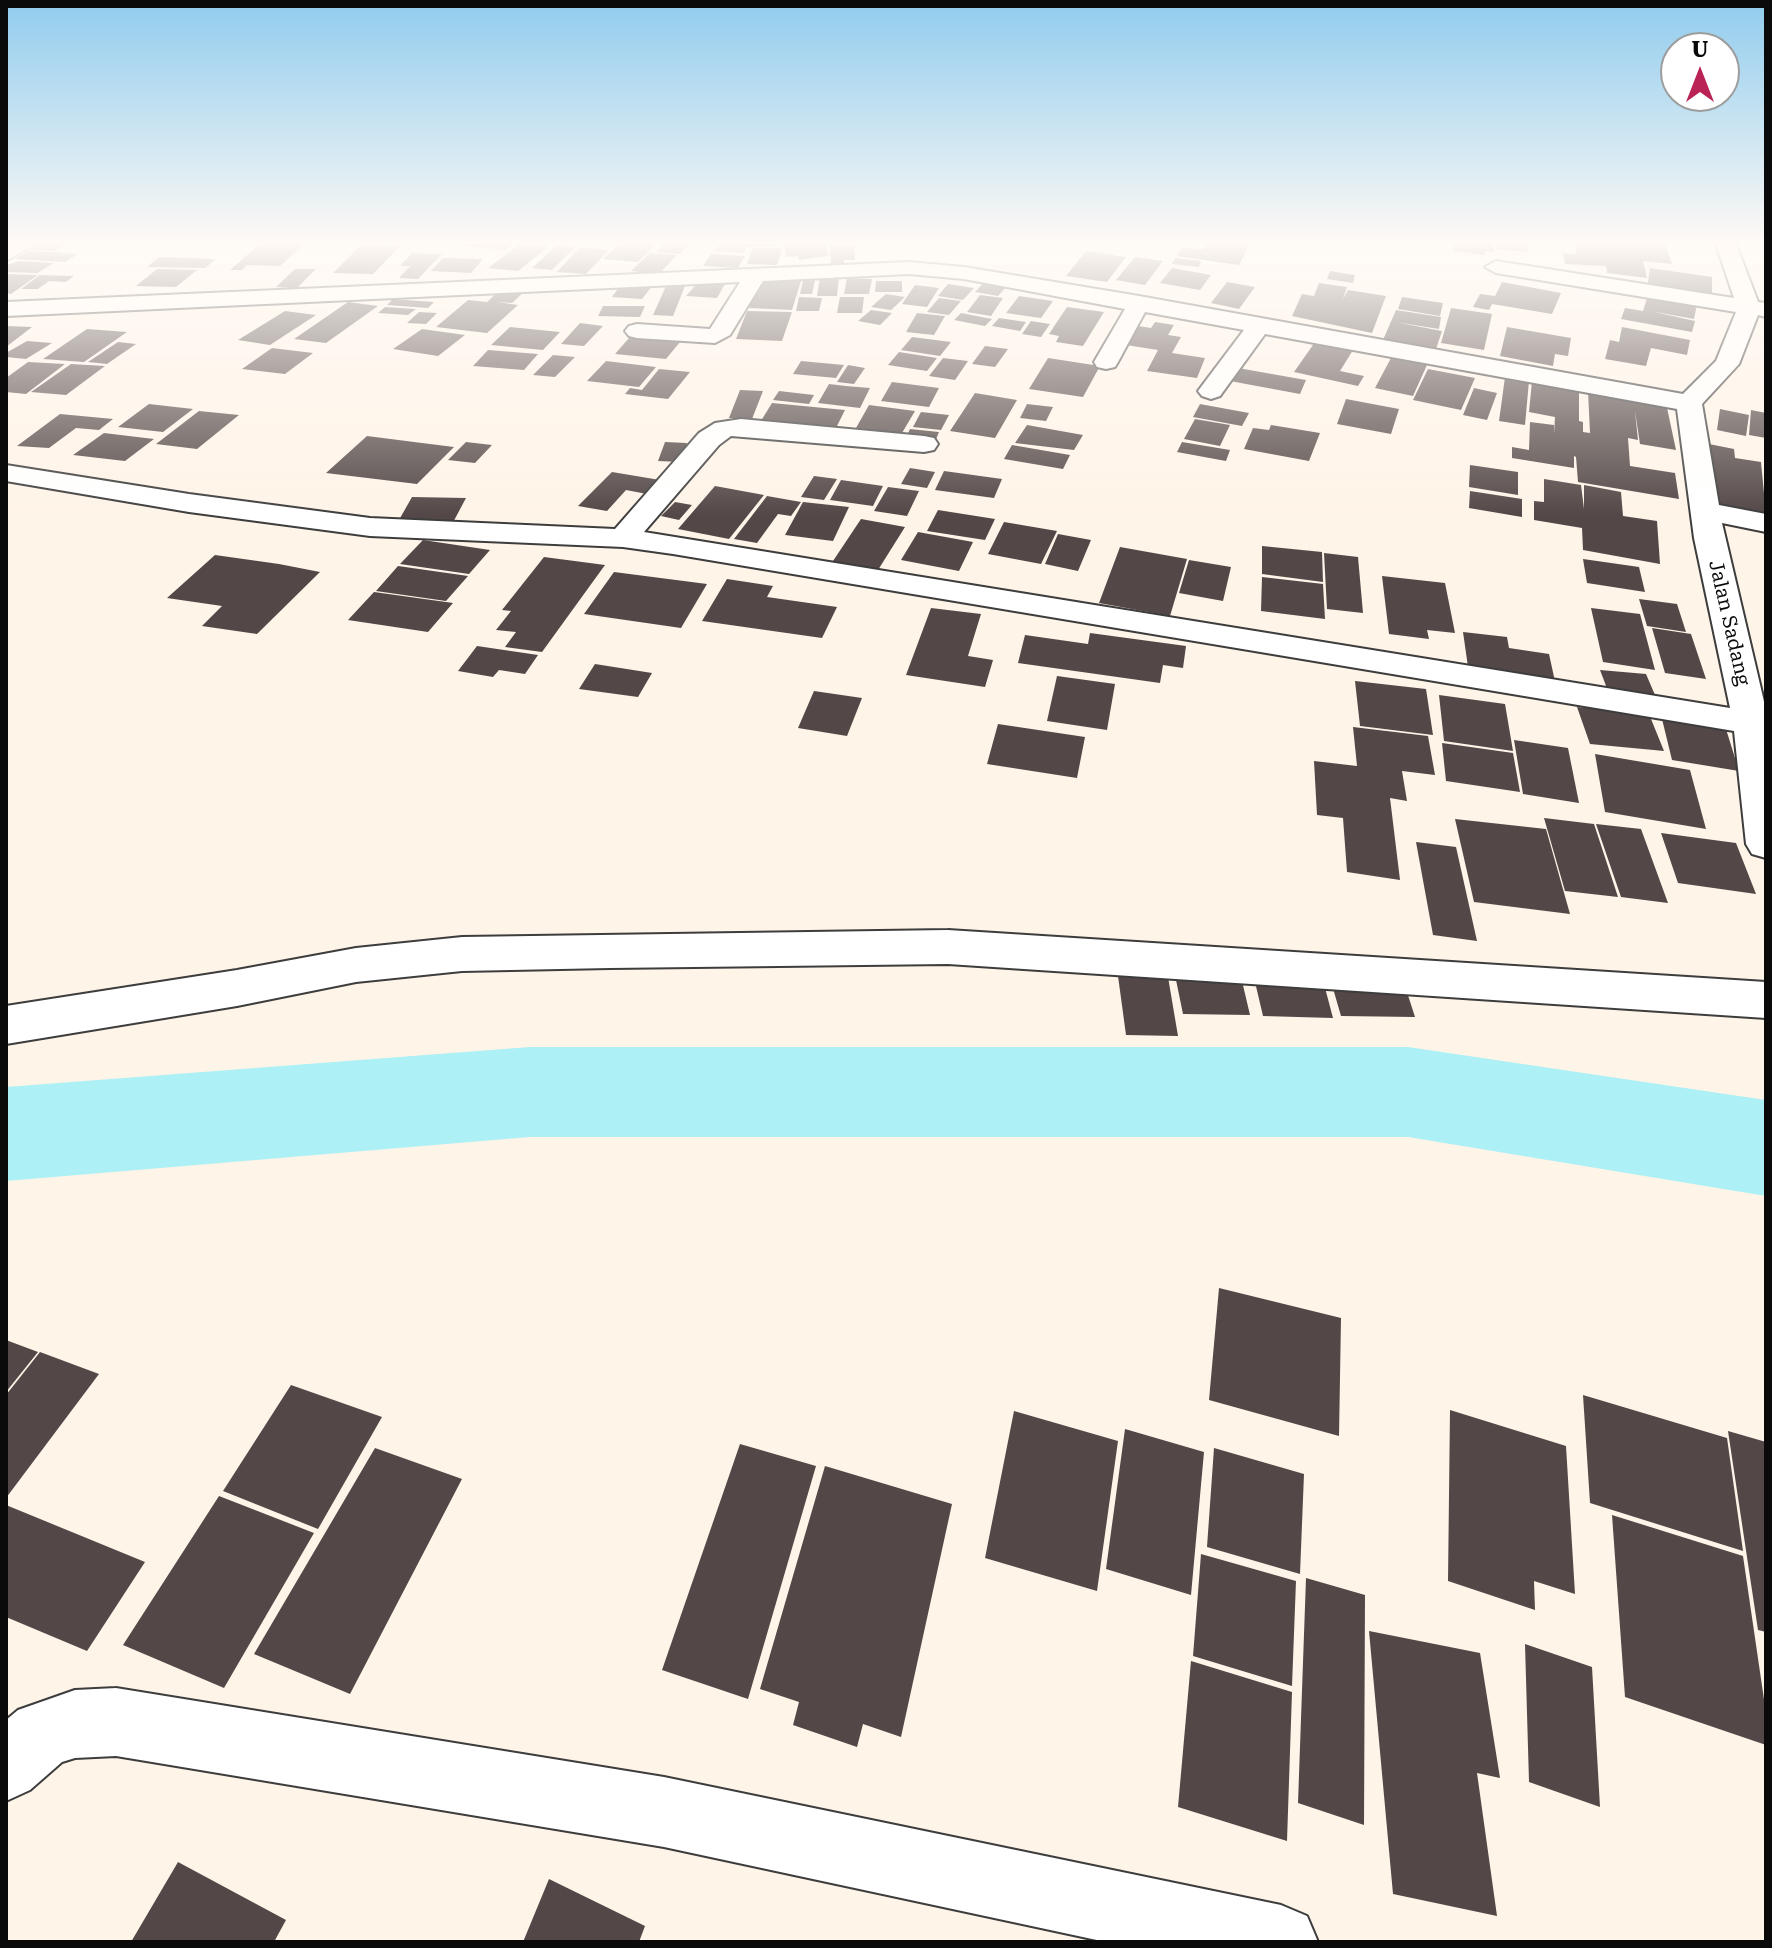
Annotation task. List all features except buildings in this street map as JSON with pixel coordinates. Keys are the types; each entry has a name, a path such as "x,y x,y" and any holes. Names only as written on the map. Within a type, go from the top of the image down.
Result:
{"street":[{"path":"1106,362 1121,335"},
{"path":"1211,391 1252,335"},
{"path":"1303,335 1689,403 1727,364 1743,335"},
{"name":"Jalan Sadang","path":"1689,403 1705,511 1758,723 1766,844"},
{"path":"623,538 709,439 724,429 741,427 924,444"},
{"path":"6,473 189,503 370,527 623,538 1758,723"},
{"path":"1705,511 1766,523"},
{"path":"6,1025 237,988 356,965 462,954 641,951 948,947 1766,1000"},
{"path":"6,1766 42,1734 75,1724 116,1722 664,1812 1281,1942"}],"waterway":[{"path":"6,1134 530,1092 1408,1092 1766,1148"}]}
